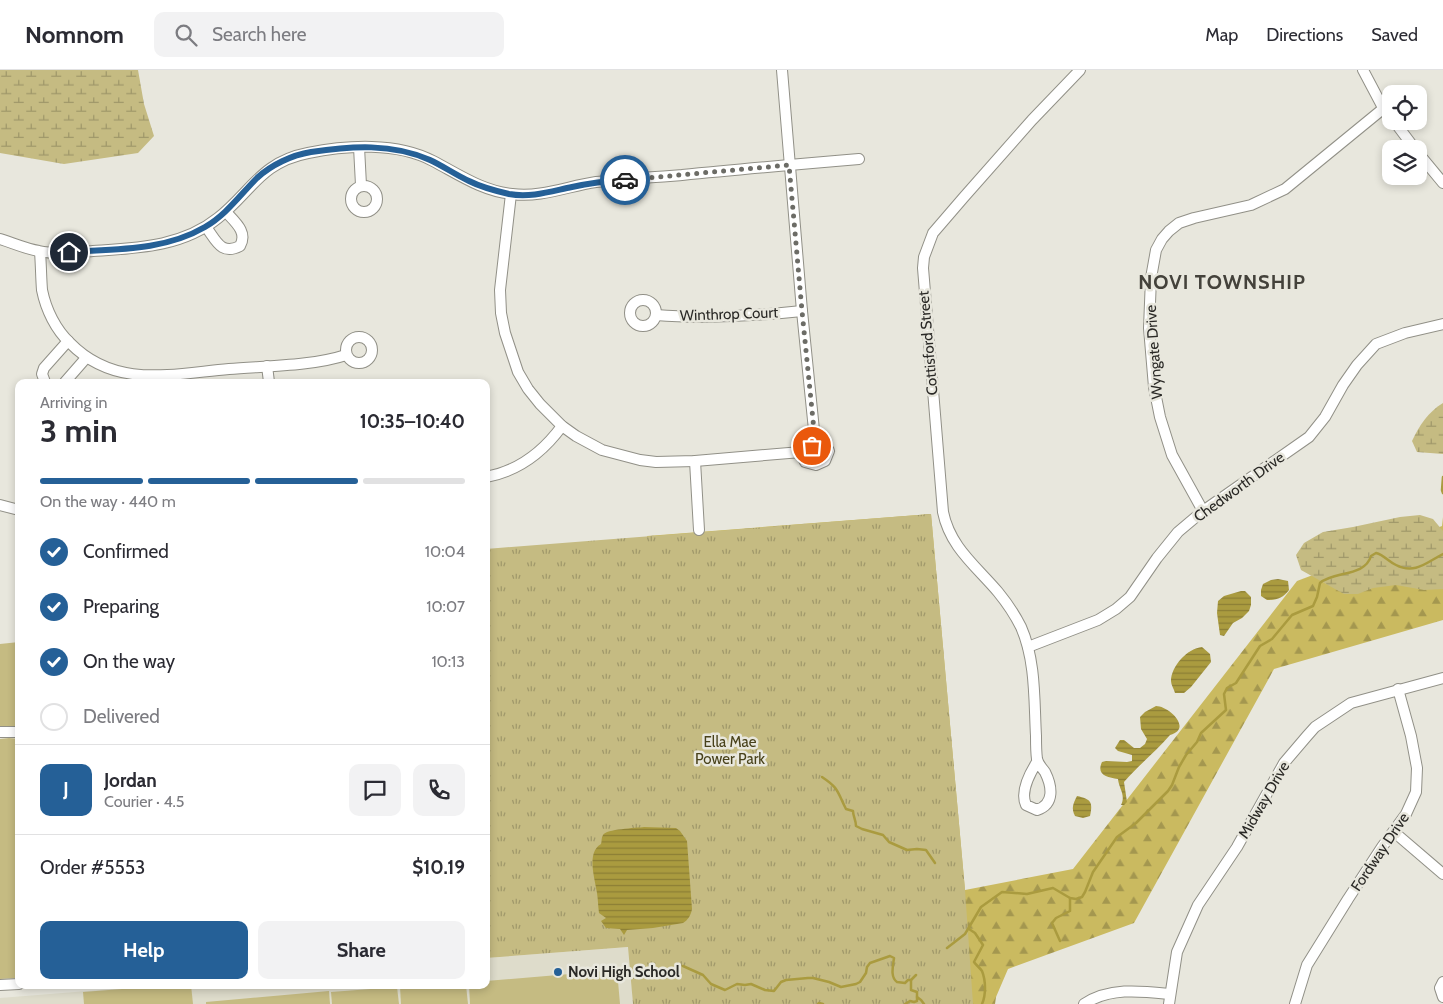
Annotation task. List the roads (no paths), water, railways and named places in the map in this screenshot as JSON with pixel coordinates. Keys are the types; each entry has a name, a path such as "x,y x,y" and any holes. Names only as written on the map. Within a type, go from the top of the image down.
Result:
{"street":[{"path":"782,70 813,443"},
{"name":"Cottisford Street","path":"1037,762 1034,690 1030,656 1022,629 1013,611 998,591 959,548 946,525 941,504 923,268 924,256 933,233 995,162 1080,70"},
{"path":"1363,70 1382,104"},
{"name":"Wyngate Drive","path":"1202,511 1172,456 1158,409 1154,387 1149,321 1150,278 1156,250 1169,231 1179,224 1194,218 1251,205 1285,189 1382,110"},
{"path":"0,239 40,252 69,252 153,246 179,239 206,227 226,212 258,177 285,160 311,152 359,147 407,151 432,160 472,183 511,194 542,194 596,182 859,159"},
{"path":"359,147 361,186"},
{"path":"1427,164 1443,184"},
{"path":"511,194 500,290 501,313 505,333 518,372 528,389 562,426 602,450 640,460 656,462 694,461 801,452 813,443 824,442 829,451 825,461 816,464 805,462 801,452"},
{"path":"206,227 225,250 231,250 240,246 244,238 242,232 226,212"},
{"path":"40,252 42,289 45,301 58,329 86,358 112,370 143,375 313,362 346,355"},
{"name":"Winthrop Court","path":"656,315 709,317 802,311"},
{"name":"Chedworth Drive","path":"1028,647 1098,620 1116,609 1130,597 1178,532 1202,511 1308,437 1325,417 1357,365 1376,344 1405,333 1443,324"},
{"path":"44,379 42,374 44,368 68,341"},
{"path":"68,379 86,358"},
{"path":"267,366 269,379"},
{"path":"490,476 507,471 532,458 548,444 562,426"},
{"path":"694,461 699,530"},
{"path":"0,505 15,509"},
{"name":"Midway Drive","path":"1170,999 1177,952 1198,905 1237,848 1284,763 1314,727 1351,703 1443,678"},
{"name":"Fordway Drive","path":"1295,1004 1306,966 1361,878 1406,814 1416,790 1417,768 1398,689"},
{"path":"0,732 15,732"},
{"path":"1394,832 1443,874"},
{"path":"1443,982 1440,988 1443,997"},
{"path":"0,985 15,984"},
{"path":"1084,1004 1116,991 1137,991 1170,999"}],"waterway":[{"path":"1443,477 1443,493"},
{"path":"947,948 965,934 981,907 1002,892 1027,894 1053,888 1070,898 1082,897 1093,872 1117,837 1136,823 1168,791 1179,767 1197,742 1201,733 1226,710 1224,694 1227,688 1236,683 1260,646 1272,639 1292,615 1313,606 1320,583 1326,579 1356,571 1368,563 1371,556 1376,553 1396,565 1409,569 1421,566 1443,554"},
{"path":"822,777 835,788 846,809 853,811 856,826 883,835 889,842 907,850 926,850 935,863"},
{"path":"1060,941 1052,923 1056,918 1070,911 1070,898"},
{"path":"969,929 975,933 983,945 974,962 982,971 985,983 982,1004"},
{"path":"683,966 703,975 711,984 725,990 737,984 751,984 765,990 774,991 781,982 786,980 808,978 829,982 841,987 856,984 860,982 870,963 890,956 894,958 893,974 897,982 905,983 916,975"},
{"path":"911,980 911,990 917,992 917,997"},
{"path":"905,1004 910,1001 917,1001 917,997 924,1004"},
{"path":"818,1004 823,1004"}],"place":[{"name":"Novi High School","path":"558,972"}],"district":[{"name":"NOVI TOWNSHIP","path":"1222,282"}],"park label":[{"name":"Ella Mae Power Park","path":"730,750"}]}
